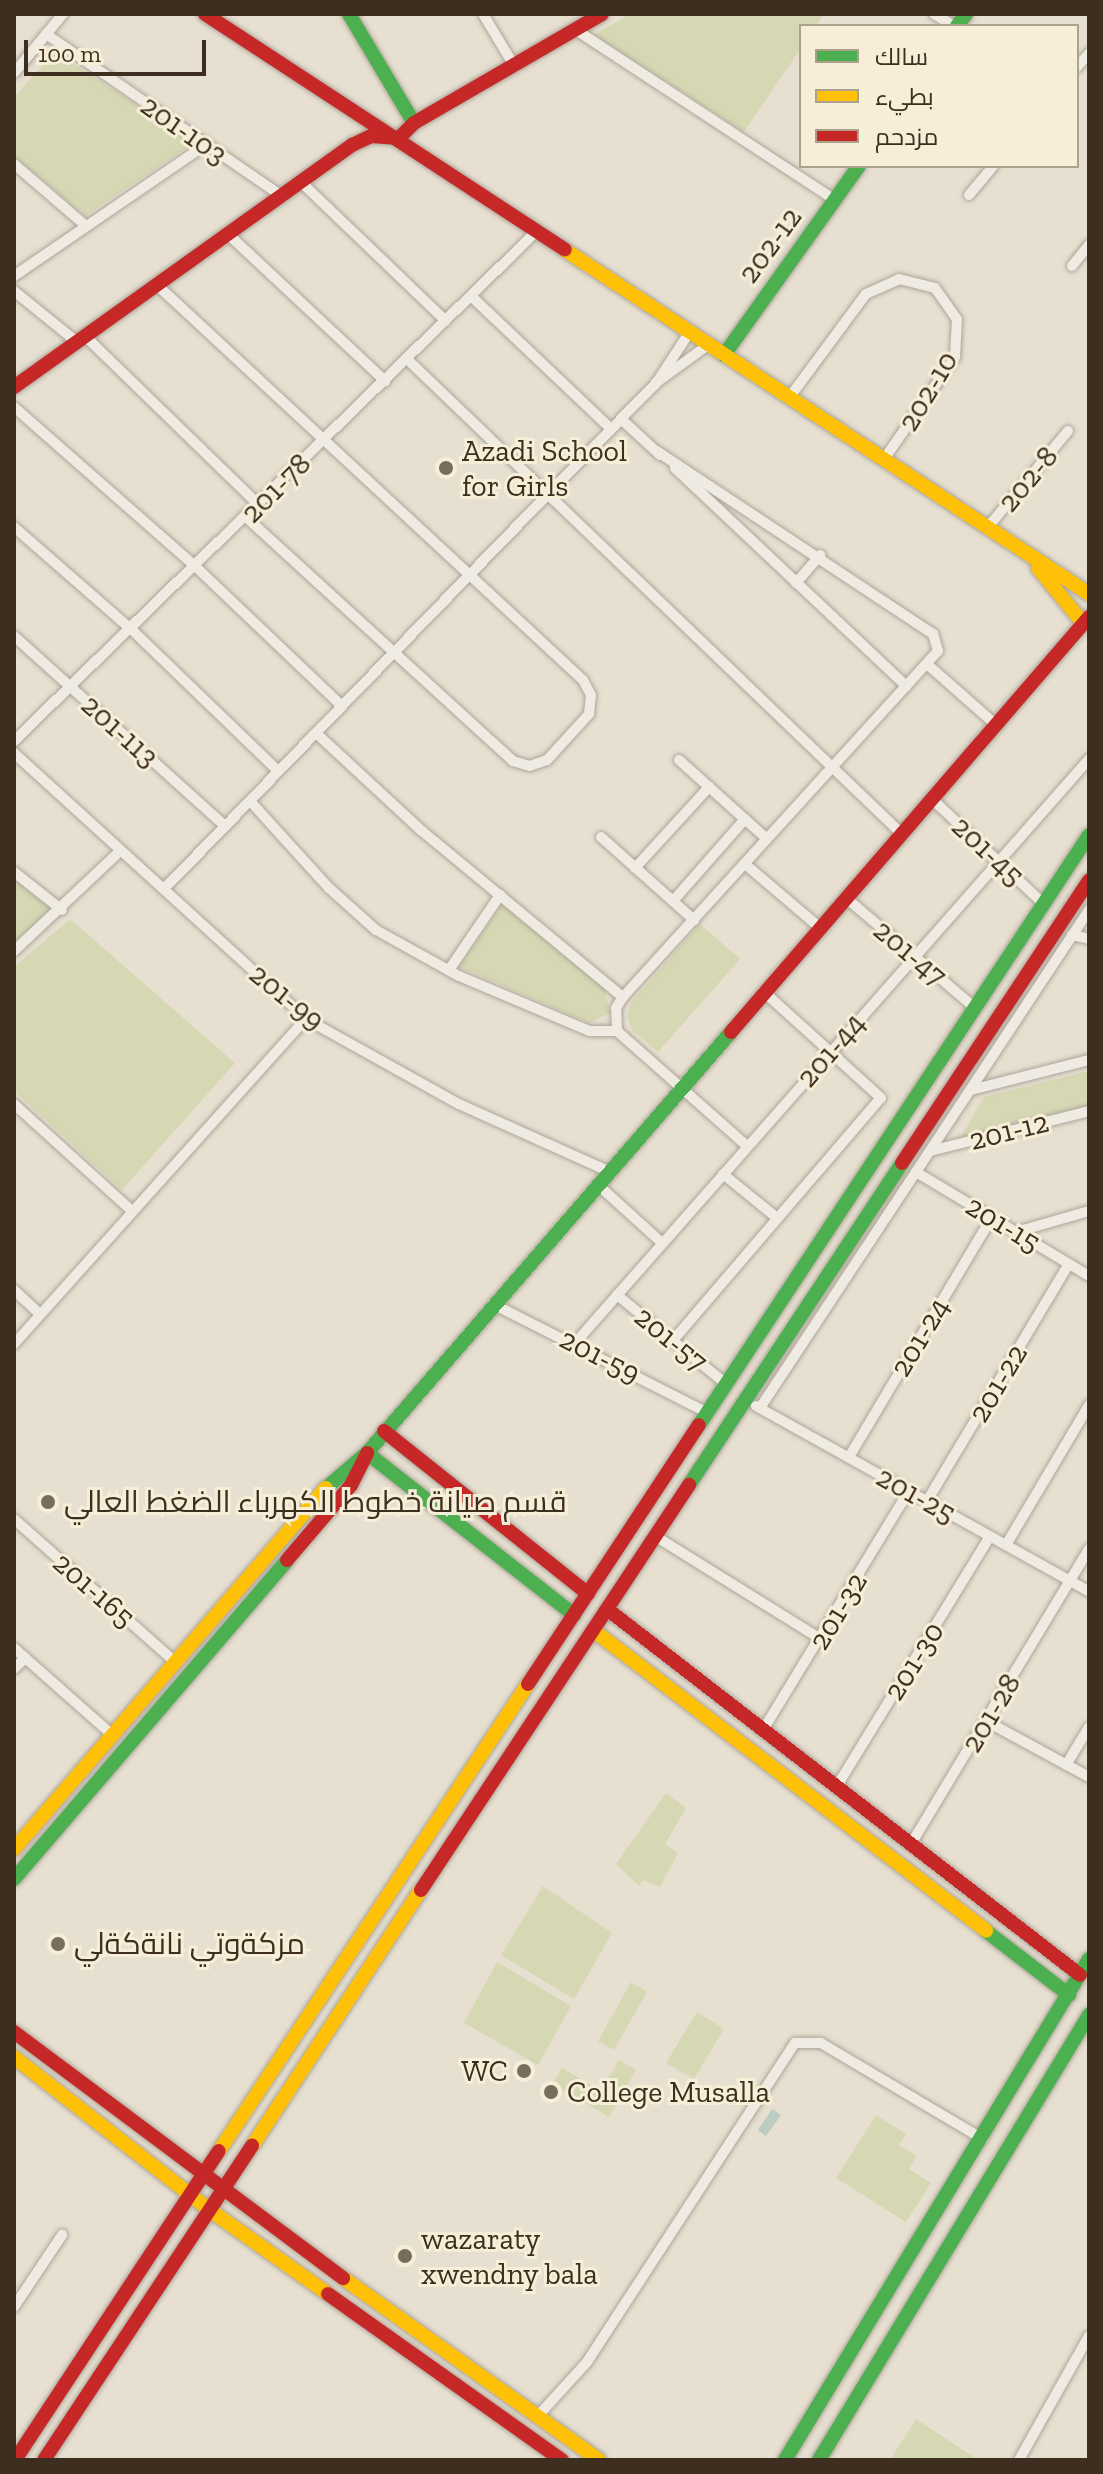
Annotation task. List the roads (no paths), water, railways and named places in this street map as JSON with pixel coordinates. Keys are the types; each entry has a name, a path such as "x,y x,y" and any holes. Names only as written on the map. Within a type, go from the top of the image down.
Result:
{"main road":[{"path":"205,14 399,138 536,232 1089,594"},
{"path":"349,14 414,123"},
{"path":"14,387 365,138 399,138 414,123 602,14"},
{"name":"202-12","path":"724,355 858,168"},
{"path":"14,1879 351,1485 367,1453 384,1431 1086,620 1019,547"},
{"path":"15,2460 1089,835"},
{"path":"44,2460 207,2208 1089,880"},
{"path":"384,1431 588,1594"},
{"path":"367,1453 574,1615"},
{"path":"14,1849 110,1733 337,1474 367,1453"},
{"path":"607,1609 1080,1975"},
{"path":"593,1630 1069,1995"},
{"path":"673,1691 687,1671"},
{"path":"785,2460 983,2139 1089,1959"},
{"path":"819,2460 986,2177 1089,2016"},
{"path":"14,2032 202,2177 599,2460"},
{"path":"14,2057 207,2208 562,2460"},
{"path":"465,2391 476,2372"},
{"path":"490,2409 501,2389"}],"street":[{"path":"14,73 63,14"},
{"path":"483,14 515,67"},
{"path":"934,14 952,24"},
{"path":"576,30 835,200"},
{"name":"201-103","path":"46,34 283,197"},
{"path":"14,276 205,145"},
{"path":"14,164 86,226"},
{"path":"969,195 991,168"},
{"path":"302,183 446,321"},
{"name":"201-78","path":"14,741 72,689 536,232"},
{"path":"229,235 385,381"},
{"path":"1072,266 1089,245"},
{"name":"202-10","path":"789,398 866,294 899,279 935,288 957,319 955,357 884,459"},
{"path":"157,285 588,686 589,714 547,760 530,766 513,761 246,517"},
{"path":"14,291 81,339 259,505"},
{"path":"471,296 611,429"},
{"path":"657,382 689,333"},
{"path":"164,889 657,382 708,345"},
{"path":"407,359 546,496 901,833"},
{"path":"14,407 196,567 342,706"},
{"path":"621,419 906,686"},
{"name":"202-8","path":"988,527 1068,431"},
{"path":"617,1031 616,1008 623,997 938,651 933,634 820,555 656,451"},
{"path":"14,527 131,629 278,771"},
{"path":"796,583 820,555"},
{"name":"201-113","path":"14,636 225,826"},
{"path":"927,664 995,724"},
{"path":"316,733 500,895 623,997"},
{"name":"201-99","path":"14,753 306,1019 459,1104 608,1171"},
{"name":"201-44","path":"576,1342 1089,759"},
{"path":"679,760 767,839"},
{"path":"635,868 709,787"},
{"name":"201-45","path":"931,798 1044,904"},
{"path":"250,801 329,888 376,930 449,970 590,1031 617,1031 747,1146"},
{"path":"673,901 745,819"},
{"path":"601,837 694,920"},
{"path":"14,951 62,910 121,850"},
{"path":"745,864 819,927"},
{"path":"14,872 62,910"},
{"path":"449,970 500,895"},
{"name":"201-47","path":"845,897 975,1008"},
{"path":"760,1408 1089,910"},
{"path":"1072,935 1089,939"},
{"path":"675,1338 777,1218 879,1106 881,1098 763,991"},
{"path":"14,1344 306,1019"},
{"path":"970,1090 1089,1060"},
{"path":"14,1104 132,1211"},
{"name":"201-12","path":"930,1151 1089,1111"},
{"name":"201-15","path":"916,1172 1089,1276"},
{"path":"723,1174 777,1218"},
{"path":"597,1184 662,1243"},
{"path":"1016,1232 1089,1211"},
{"name":"201-24","path":"849,1457 992,1217"},
{"name":"201-22","path":"927,1501 1069,1264"},
{"path":"14,1290 40,1314"},
{"name":"201-57","path":"617,1295 675,1338 725,1383"},
{"name":"201-59","path":"493,1304 576,1342 706,1412"},
{"name":"201-25","path":"744,1399 1089,1591"},
{"path":"1006,1545 1089,1405"},
{"name":"201-32","path":"763,1730 822,1640 909,1491"},
{"name":"201-165","path":"14,1519 174,1661"},
{"path":"655,1536 822,1640"},
{"name":"201-30","path":"837,1786 990,1536"},
{"name":"201-28","path":"911,1844 1089,1549"},
{"path":"14,1648 110,1733"},
{"path":"14,1669 25,1658"},
{"path":"986,1721 1089,1777"},
{"path":"1066,1765 1089,1727"},
{"path":"537,2417 587,2362 795,2043 821,2043 983,2139"},
{"path":"14,2307 62,2235"},
{"path":"1019,2460 1089,2336"}],"place":[{"name":"Azadi School for Girls","path":"446,468"},
{"name":"قسم صيانة خطوط الكهرباء الضغط العالي","path":"48,1502"},
{"name":"مزكةوتي نانةكةلي","path":"58,1944"},
{"name":"WC","path":"524,2071"},
{"name":"College Musalla","path":"551,2092"},
{"name":"wazaraty xwendny bala","path":"405,2256"}]}
